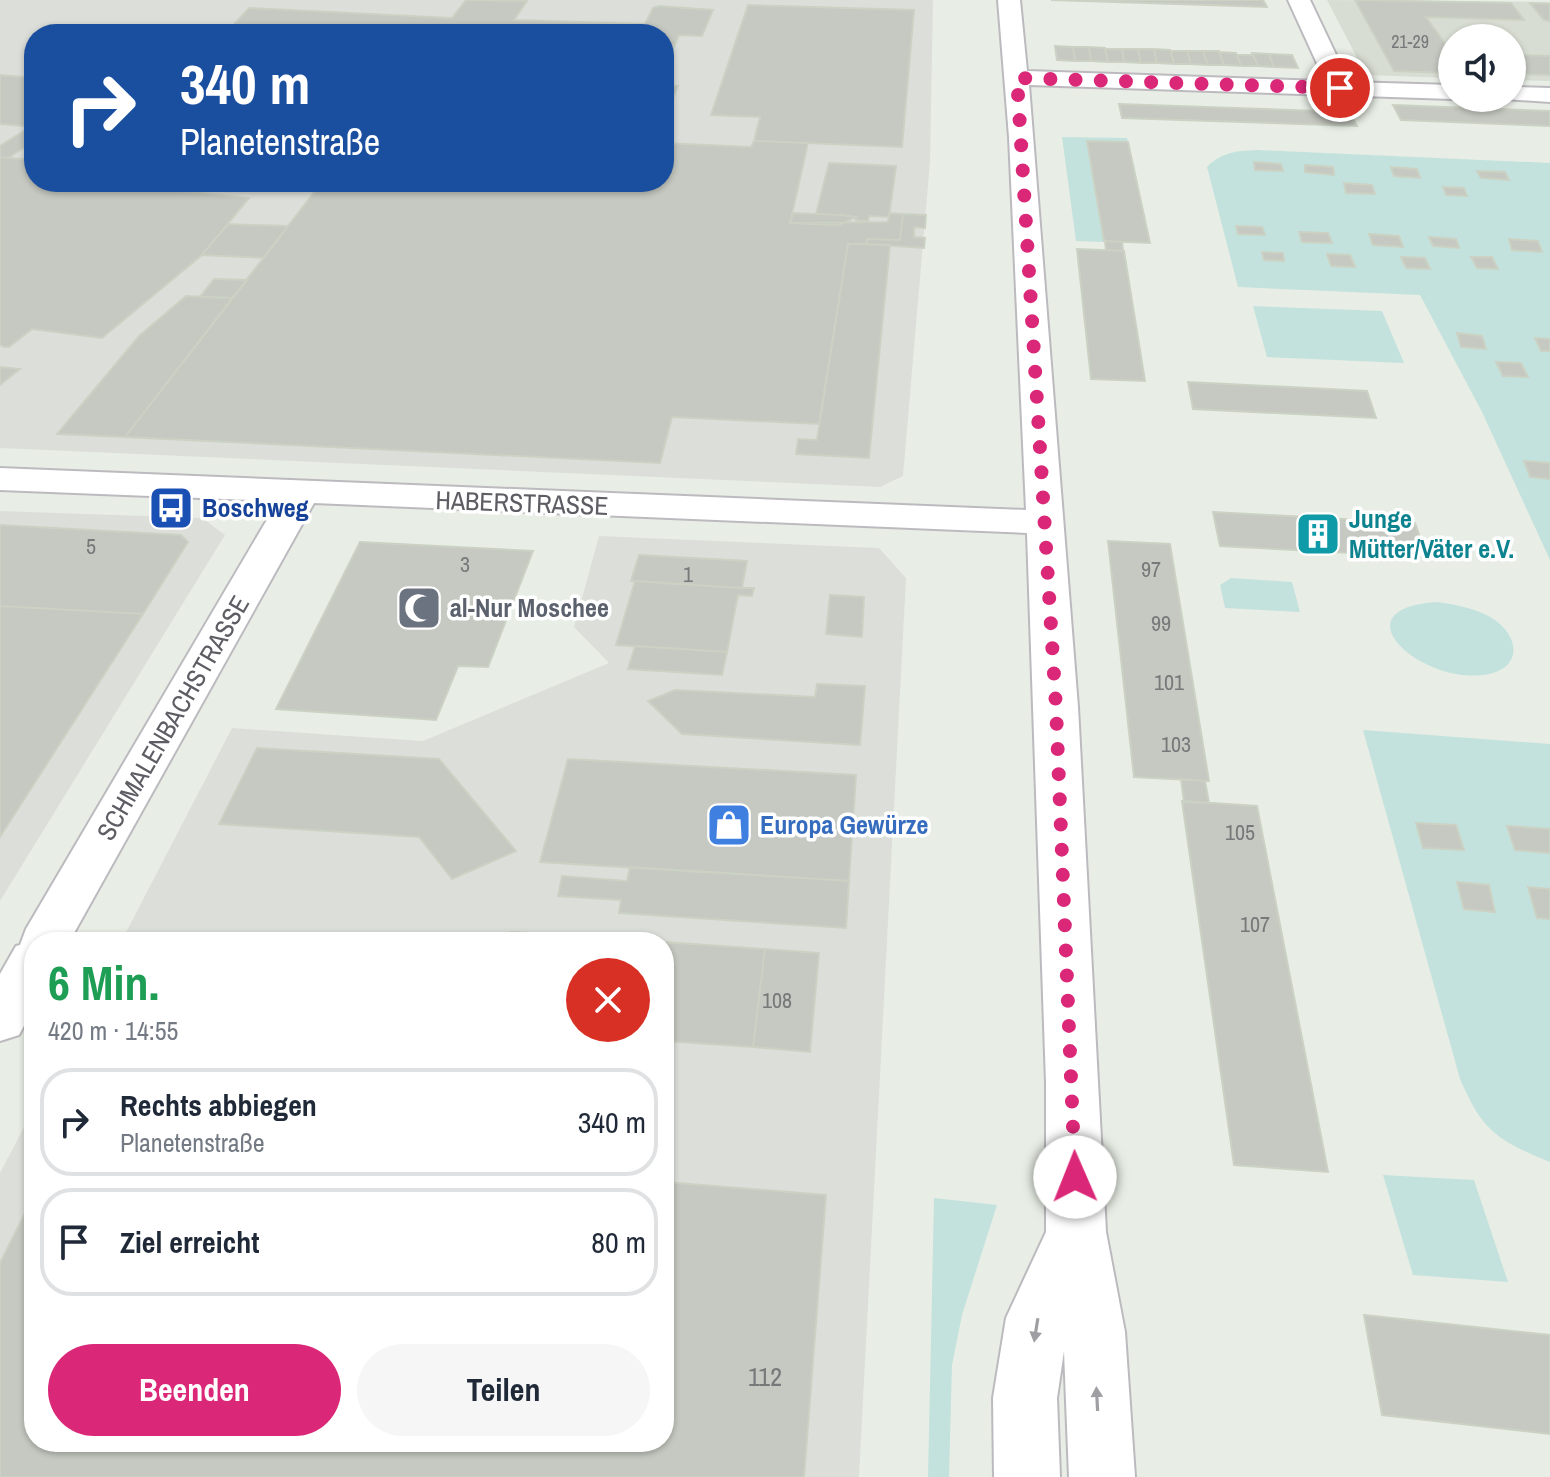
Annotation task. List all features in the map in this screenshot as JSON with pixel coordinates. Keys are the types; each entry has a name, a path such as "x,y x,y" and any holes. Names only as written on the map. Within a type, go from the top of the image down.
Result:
{"street":[{"path":"1009,0 1017,78 1056,707 1073,1083 1076,1232 1094,1332 1102,1477"},
{"path":"1299,0 1340,88"},
{"path":"1017,78 1438,92"},
{"path":"1526,94 1550,95"},
{"name":"HABERSTRASSE","path":"0,479 301,494 1043,522"},
{"name":"SCHMALENBACHSTRASSE","path":"50,932 301,494"},
{"path":"0,1020 24,978"},
{"path":"1027,1477 1025,1398 1037,1318 1076,1232"}],"shaded area":[{"path":"0,0 933,0 930,162 903,476 880,487 0,448"},
{"path":"1327,0 1550,2 1550,81 1526,80 1526,24 1438,24 1438,78 1366,75"},
{"path":"1062,137 1127,138 1128,142 1087,142 1105,242 1076,241"},
{"path":"1257,150 1550,163 1550,560 1482,412 1420,295 1238,287 1207,167 1230,153"},
{"path":"1253,306 1382,311 1404,363 1267,357"},
{"path":"0,511 202,518 225,535 0,901"},
{"path":"599,536 879,548 906,578 859,1477 0,1477 0,1173 24,1127 24,1452 674,1452 674,932 126,932 232,728 423,741 609,663 574,627"},
{"path":"1231,578 1292,582 1300,612 1225,608 1220,585"},
{"path":"1438,602 1479,612 1502,626 1513,643 1511,660 1505,667 1483,675 1459,674 1435,668 1398,644 1391,630 1393,617 1408,607"},
{"path":"1363,730 1550,744 1550,1162 1494,1132 1476,1111 1460,1079"},
{"path":"1383,1175 1474,1180 1508,1282 1413,1275"},
{"path":"934,1198 997,1205 962,1315 952,1365 949,1477 928,1477"}],"building":[{"path":"466,0 527,1 514,20 645,24 234,24 249,8 452,18"},
{"path":"1051,0 1263,0 1267,7"},
{"path":"1355,0 1511,3 1524,20 1426,17 1438,34 1438,73 1394,71"},
{"path":"1530,3 1550,4 1550,21 1544,20"},
{"path":"748,5 914,10 902,147 754,141 760,117 711,115"},
{"path":"653,8 713,10 702,36 679,35 674,47 674,24 645,24"},
{"path":"1055,46 1073,47 1075,61 1057,60"},
{"path":"1073,47 1089,47 1091,61 1075,61"},
{"path":"1089,47 1105,48 1108,62 1091,61"},
{"path":"1105,49 1122,49 1124,62 1108,62"},
{"path":"1122,49 1138,49 1141,63 1124,62"},
{"path":"1138,49 1154,49 1157,63 1141,63"},
{"path":"1154,49 1170,50 1174,64 1157,63"},
{"path":"1171,51 1187,51 1191,64 1174,64"},
{"path":"1187,51 1203,51 1208,65 1191,64"},
{"path":"1203,51 1219,51 1224,65 1208,65"},
{"path":"1219,52 1236,53 1241,66 1224,65"},
{"path":"1252,53 1269,54 1274,67 1258,66"},
{"path":"1269,54 1292,55 1298,68 1274,67"},
{"path":"1237,55 1253,55 1258,66 1241,66"},
{"path":"1526,55 1550,56 1550,75 1526,74"},
{"path":"0,75 24,77 24,126 0,124"},
{"path":"1119,104 1349,112 1357,126 1122,118"},
{"path":"1393,105 1438,107 1438,112 1550,111 1550,126 1401,120"},
{"path":"24,131 24,148 8,158 0,157 0,146"},
{"path":"754,141 808,143 790,223 888,222 889,213 903,214 900,240 867,239 866,244 848,244 819,424 672,417 660,463 125,437 314,192 674,192 674,143 751,147"},
{"path":"1087,141 1128,142 1150,243 1104,241"},
{"path":"0,157 24,159 24,192 190,192 249,198 202,255 102,338 32,329 9,347 0,345"},
{"path":"1254,162 1281,164 1283,171 1255,170"},
{"path":"829,163 896,166 889,217 869,216 868,221 842,215 816,214"},
{"path":"1305,165 1333,167 1334,175 1305,172"},
{"path":"1391,167 1417,169 1420,178 1394,176"},
{"path":"1477,171 1505,172 1509,180 1481,178"},
{"path":"1344,183 1372,185 1375,194 1346,193"},
{"path":"1443,187 1464,188 1467,196 1446,195"},
{"path":"793,213 856,217 839,225 790,223"},
{"path":"903,214 926,215 925,228 914,227 914,237 925,238 924,248 866,244 867,239 900,240"},
{"path":"228,224 288,226 264,258 202,255"},
{"path":"1236,226 1262,227 1265,235 1238,234"},
{"path":"1299,232 1328,233 1332,243 1302,242"},
{"path":"1369,234 1399,236 1403,247 1373,245"},
{"path":"1429,237 1456,239 1459,248 1433,246"},
{"path":"1509,239 1538,241 1542,252 1512,250"},
{"path":"1105,241 1122,242 1123,251 1106,250"},
{"path":"848,244 890,245 869,458 796,454 798,439 817,440"},
{"path":"1077,249 1124,251 1145,381 1091,379"},
{"path":"1262,252 1283,253 1284,261 1264,260"},
{"path":"1327,254 1350,255 1355,267 1331,266"},
{"path":"1401,257 1425,258 1430,269 1406,268"},
{"path":"1471,257 1492,257 1498,269 1477,268"},
{"path":"214,279 247,280 233,298 200,297"},
{"path":"186,296 233,298 125,437 57,434 139,336"},
{"path":"1457,333 1482,336 1486,349 1461,347"},
{"path":"1535,338 1550,339 1550,351 1541,351"},
{"path":"1496,362 1521,363 1528,377 1503,376"},
{"path":"0,367 20,369 0,385"},
{"path":"1188,382 1367,391 1376,418 1193,409"},
{"path":"1524,461 1550,463 1550,479 1530,477"},
{"name":"Junge Mütter/Väter e.V.","path":"1213,512 1415,523 1427,557 1220,546"},
{"path":"0,525 181,535 188,542 143,614 0,606"},
{"path":"1108,541 1170,544 1209,781 1134,777"},
{"name":"al-Nur Moschee","path":"360,542 533,551 488,667 458,666 436,720 276,709"},
{"path":"639,555 747,561 742,588 631,581"},
{"path":"635,581 754,588 752,596 738,595 727,652 616,645"},
{"path":"830,595 864,597 862,637 826,634"},
{"path":"0,606 143,614 0,837"},
{"path":"635,646 727,652 722,675 628,669"},
{"path":"817,684 865,686 860,745 682,734 648,701 675,690 815,697"},
{"path":"257,748 439,759 516,851 452,879 419,837 219,824"},
{"path":"568,759 856,775 849,881 540,862"},
{"path":"1181,779 1205,781 1209,803 1184,802"},
{"path":"1182,801 1257,806 1328,1172 1234,1165"},
{"path":"1416,823 1456,825 1464,850 1423,848"},
{"path":"1507,826 1550,829 1550,853 1515,850"},
{"path":"630,867 849,881 846,928 619,913 621,900 558,896 562,876 627,881"},
{"path":"1457,882 1489,885 1495,912 1464,909"},
{"path":"1528,887 1550,889 1550,919 1537,918"},
{"path":"674,943 765,949 753,1047 674,1042"},
{"path":"765,949 819,953 810,1052 753,1047"},
{"path":"674,1183 826,1195 804,1477 0,1477 0,1263 24,1215 24,1452 674,1452"},
{"path":"1364,1315 1550,1335 1550,1434 1382,1415"}],"place":[{"name":"Boschweg","path":"171,508"},
{"name":"Junge Mütter/Väter e.V.","path":"1318,534"},
{"name":"al-Nur Moschee","path":"419,608"},
{"name":"Europa Gewürze","path":"729,825"}],"route":[{"path":"1075,1177 1056,707 1017,78 1340,88"}]}
